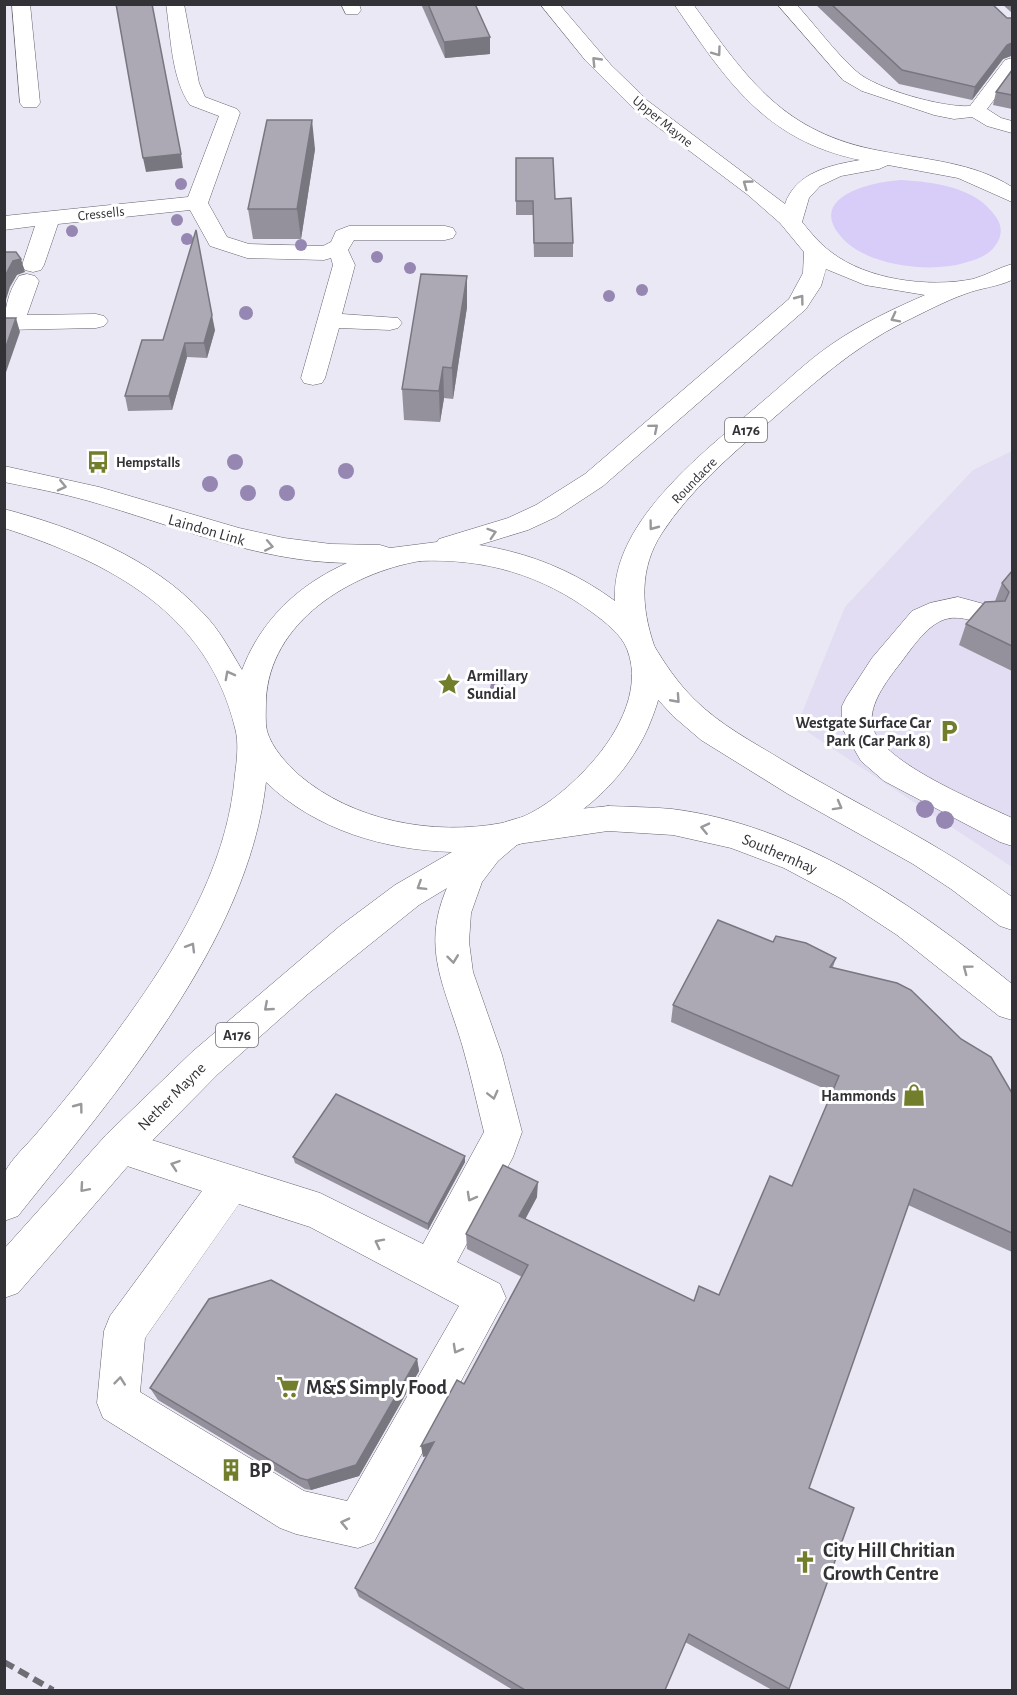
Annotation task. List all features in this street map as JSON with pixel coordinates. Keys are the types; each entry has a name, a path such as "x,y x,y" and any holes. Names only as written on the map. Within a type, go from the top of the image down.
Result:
{"main road":[{"path":"21,4 30,103"},
{"path":"175,4 189,83 197,101 230,113 197,203 218,241 236,249 272,253 324,253 337,250 349,233 445,233"},
{"name":"Upper Mayne","path":"549,4 589,53 641,105 763,195 792,221 802,238 831,263 852,273 896,285 934,288 968,286 1011,272"},
{"path":"683,4 752,96 784,124 804,135 854,153 917,163 1012,185"},
{"path":"786,4 850,76 869,87 934,109 954,112 976,111 994,122 1012,127"},
{"path":"976,111 1012,64"},
{"path":"792,221 798,197 816,180 844,168 883,162 917,163"},
{"path":"966,173 1012,196"},
{"name":"Cressells","path":"4,223 197,203"},
{"path":"48,218 30,273 9,323 96,321"},
{"path":"314,378 327,321 344,264 337,250"},
{"name":"A176","path":"4,1203 134,1035 202,928 238,847 248,805 252,762 250,701 254,676 268,641 282,622 336,580 363,567 415,552 459,543 518,524 546,511 594,480 798,304 813,280 816,270 815,251"},
{"name":"Roundacre","path":"643,651 632,621 628,599 630,576 638,549 650,529 691,480 737,437 839,350 903,314 968,286"},
{"path":"327,321 390,323"},
{"name":"Laindon Link","path":"4,474 68,487 206,530 289,550 369,555 415,552"},
{"path":"4,518 95,550 137,572 166,596 192,620 215,650 235,687 251,729"},
{"name":"A176","path":"251,729 270,765 285,782 306,798 356,823 385,831 433,838 468,839 507,835 536,823 572,800 607,769 622,749 634,727 643,700 645,676 643,651 628,630 601,604 549,573 529,565 475,554 415,552"},
{"path":"985,615 957,607 940,610 922,618 883,666 857,706 857,728 872,753 895,773 1012,833"},
{"path":"643,651 662,684 684,708 712,732 799,785 925,855 963,879 1012,916"},
{"name":"Southernhay","path":"507,835 594,818 641,818 734,834 777,849 869,899 946,953 1012,1005"},
{"path":"431,1270 499,1145 503,1132 480,1044 453,967 451,936 459,897 472,871 486,852 507,835"},
{"name":"Nether Mayne","path":"4,1279 120,1147 205,1063 295,983 407,895 507,835"},
{"path":"963,879 1012,925"},
{"path":"120,1147 320,1212 486,1298 358,1526 296,1512 118,1403 126,1331 230,1184"}],"shaded area":[{"path":"901,180 927,182 954,188 978,199 988,207 1000,224 1001,232 997,243 989,252 977,259 950,266 935,267 885,262 856,250 845,241 834,226 831,214 836,203 845,195 858,189 873,184"},
{"path":"1012,451 1012,867 797,725 845,607 973,470"}],"building":[{"path":"116,4 152,4 181,154 143,158"},
{"path":"428,4 475,4 490,37 444,42"},
{"path":"831,4 992,4 1007,18 1012,18 1012,43 1007,45 975,87 902,70"},
{"path":"1012,70 1012,95 996,92"},
{"path":"267,120 312,120 297,209 248,209"},
{"path":"516,158 553,158 555,199 571,198 573,243 534,243 533,201 516,201"},
{"path":"196,230 212,315 204,343 185,343 169,396 125,396 142,340 163,340"},
{"path":"4,252 16,252 21,259 13,261 4,279"},
{"path":"421,274 467,276 452,368 443,367 439,391 402,389"},
{"path":"4,318 16,318 4,352"},
{"path":"1012,571 1012,646 966,624 985,602 1005,601 1009,592 1002,583"},
{"path":"718,920 773,942 776,936 806,943 836,958 830,967 897,983 911,990 961,1039 991,1057 1012,1093 1012,1233 914,1189 809,1488 854,1508 789,1689 689,1634 665,1690 525,1690 355,1588 434,1442 421,1446 457,1380 464,1384 528,1265 466,1234 503,1165 538,1182 519,1216 694,1301 699,1286 719,1295 770,1176 792,1186 839,1076 673,1005"},
{"path":"336,1094 465,1156 428,1224 293,1157"},
{"name":"M&S Simply Food","path":"271,1280 417,1359 356,1465 307,1480 300,1478 150,1388 209,1299"}],"railway":[{"path":"4,1662 53,1690"}],"place":[{"name":"Hempstalls","path":"98,462"},
{"name":"Armillary Sundial","path":"449,684"},
{"name":"Westgate Surface Car Park (Car Park 8)","path":"949,731"},
{"name":"Hammonds","path":"914,1095"},
{"name":"M&S Simply Food","path":"288,1387"},
{"name":"BP","path":"231,1470"},
{"name":"City Hill Chritian Growth Centre","path":"805,1562"}]}
